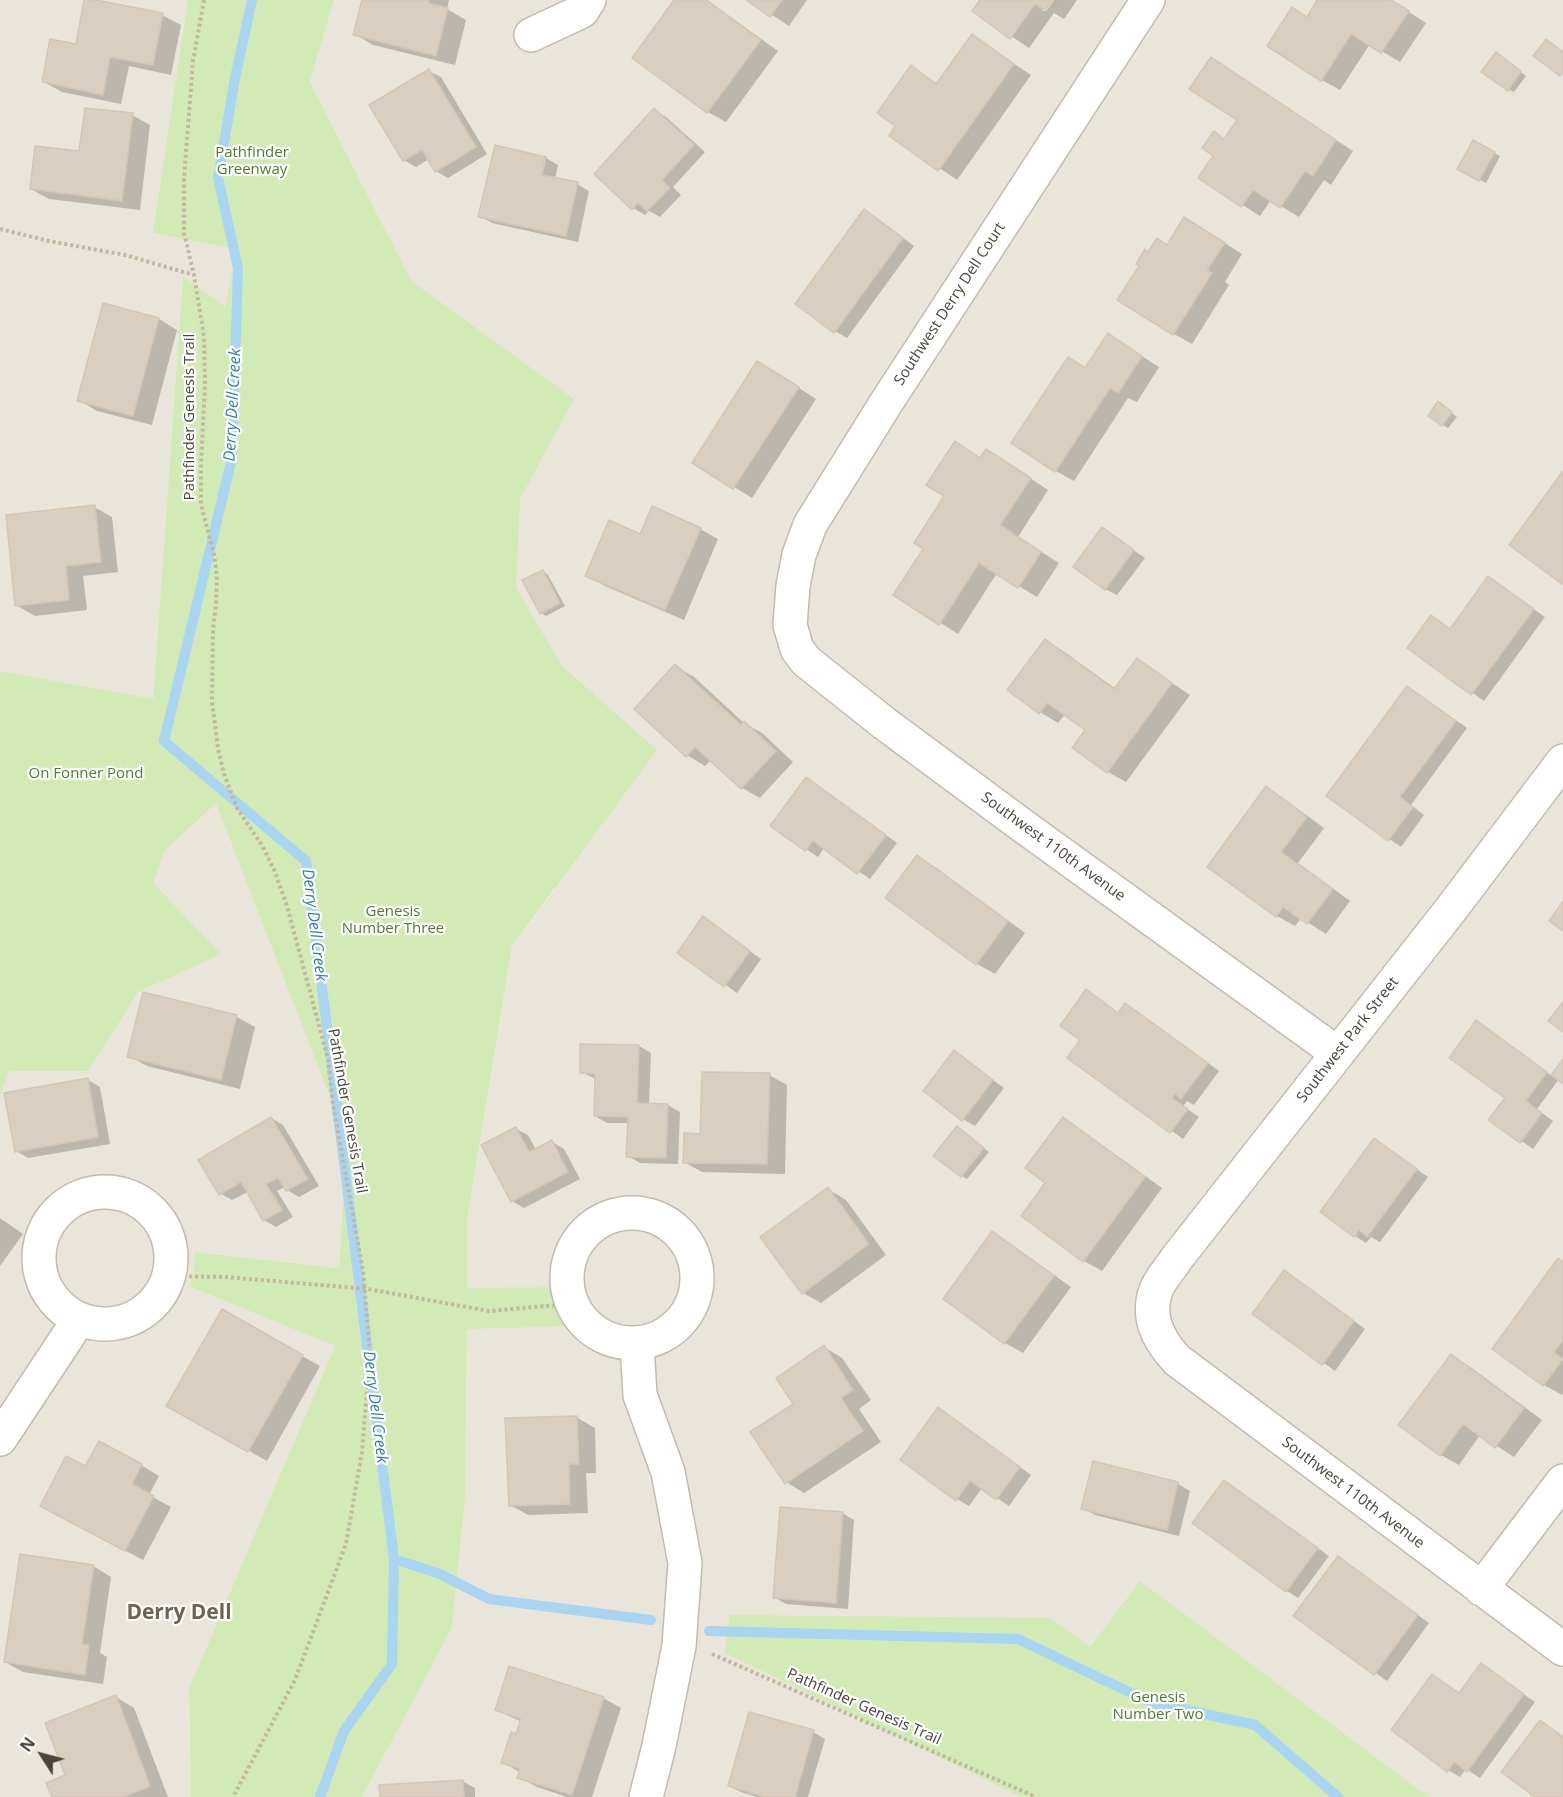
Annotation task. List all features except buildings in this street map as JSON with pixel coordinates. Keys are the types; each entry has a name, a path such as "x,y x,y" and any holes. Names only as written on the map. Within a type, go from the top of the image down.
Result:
{"street":[{"path":"531,34 582,11 588,0"},
{"name":"Southwest Derry Dell Court","path":"790,625 793,585 799,555 810,525 917,354 1148,0"},
{"name":"Southwest 110th Avenue","path":"790,625 797,649 817,671 1023,825 1337,1053"},
{"name":"Southwest Park Street","path":"1155,1326 1152,1306 1156,1289 1178,1258 1452,908 1563,761"},
{"path":"104,1191 135,1198 159,1216 172,1247 171,1276 152,1308 108,1326 78,1321 54,1304 41,1281 38,1249 51,1218 77,1197 104,1191"},
{"path":"636,1211 662,1218 682,1234 694,1255 698,1282 690,1310 663,1336 637,1344 604,1339 586,1327 572,1307 565,1281 570,1254 587,1228 610,1215 636,1211"},
{"path":"0,1439 78,1321"},
{"name":"Southwest 110th Avenue","path":"1155,1326 1162,1344 1177,1360 1563,1649"},
{"path":"637,1344 640,1395 668,1473 685,1563 679,1646 646,1797"},
{"path":"1481,1589 1563,1481"}],"path":[{"name":"Pathfinder Genesis Trail","path":"204,0 193,61 184,179 184,233 194,275 204,336 205,387 201,505 214,554 217,576 213,629 212,701 218,749 224,774 237,808 263,847 276,872 328,1059 334,1115 367,1289 370,1352 362,1452 346,1544 295,1680 233,1797"},
{"path":"0,229 125,255 194,275"},
{"path":"171,1276 226,1276 367,1289 489,1311 557,1305 572,1307"},
{"name":"Pathfinder Genesis Trail","path":"679,1646 709,1652 1036,1797"}],"shaded area":[{"path":"0,0 188,0 410,281 310,82 334,0 1563,0 1563,1797 1429,1797 1140,1582 1090,1647 729,1615 726,1653 1021,1797 362,1797 452,1628 465,1499 467,1328 573,1326 558,1287 467,1289 467,1220 512,946 555,889 183,277 153,700 0,671"},
{"path":"201,762 346,1139 339,1268 196,1252 189,1285 335,1346 189,1688 191,1797 0,1797 0,1003"}],"green space":[{"path":"188,0 334,0 310,82 411,281 574,399 520,499 516,588 562,666 657,750 512,946 467,1220 467,1288 558,1287 573,1326 467,1329 465,1499 452,1628 362,1797 191,1797 189,1688 335,1346 189,1286 194,1269 195,1252 339,1268 346,1139 216,803 165,850 153,883 221,954 138,992 88,1071 9,1071 0,1097 0,671 153,699 183,276 225,307 237,249 153,233"},
{"name":"Genesis Number Two","path":"1140,1581 1429,1797 1021,1797 725,1653 729,1615 1050,1618 1090,1647"}],"waterway":[{"name":"Derry Dell Creek","path":"252,0 235,78 218,178 238,268 232,458 164,741 306,861 394,1559 392,1664 344,1731 320,1797"},
{"path":"394,1559 440,1574 489,1599 651,1620"},
{"path":"709,1631 1018,1639 1150,1702 1255,1725 1338,1797"}],"district":[{"name":"Derry Dell","path":"179,1613"}],"park label":[{"name":"Pathfinder Greenway","path":"252,162"},
{"name":"On Fonner Pond","path":"86,774"},
{"name":"Genesis Number Three","path":"393,920"}]}
